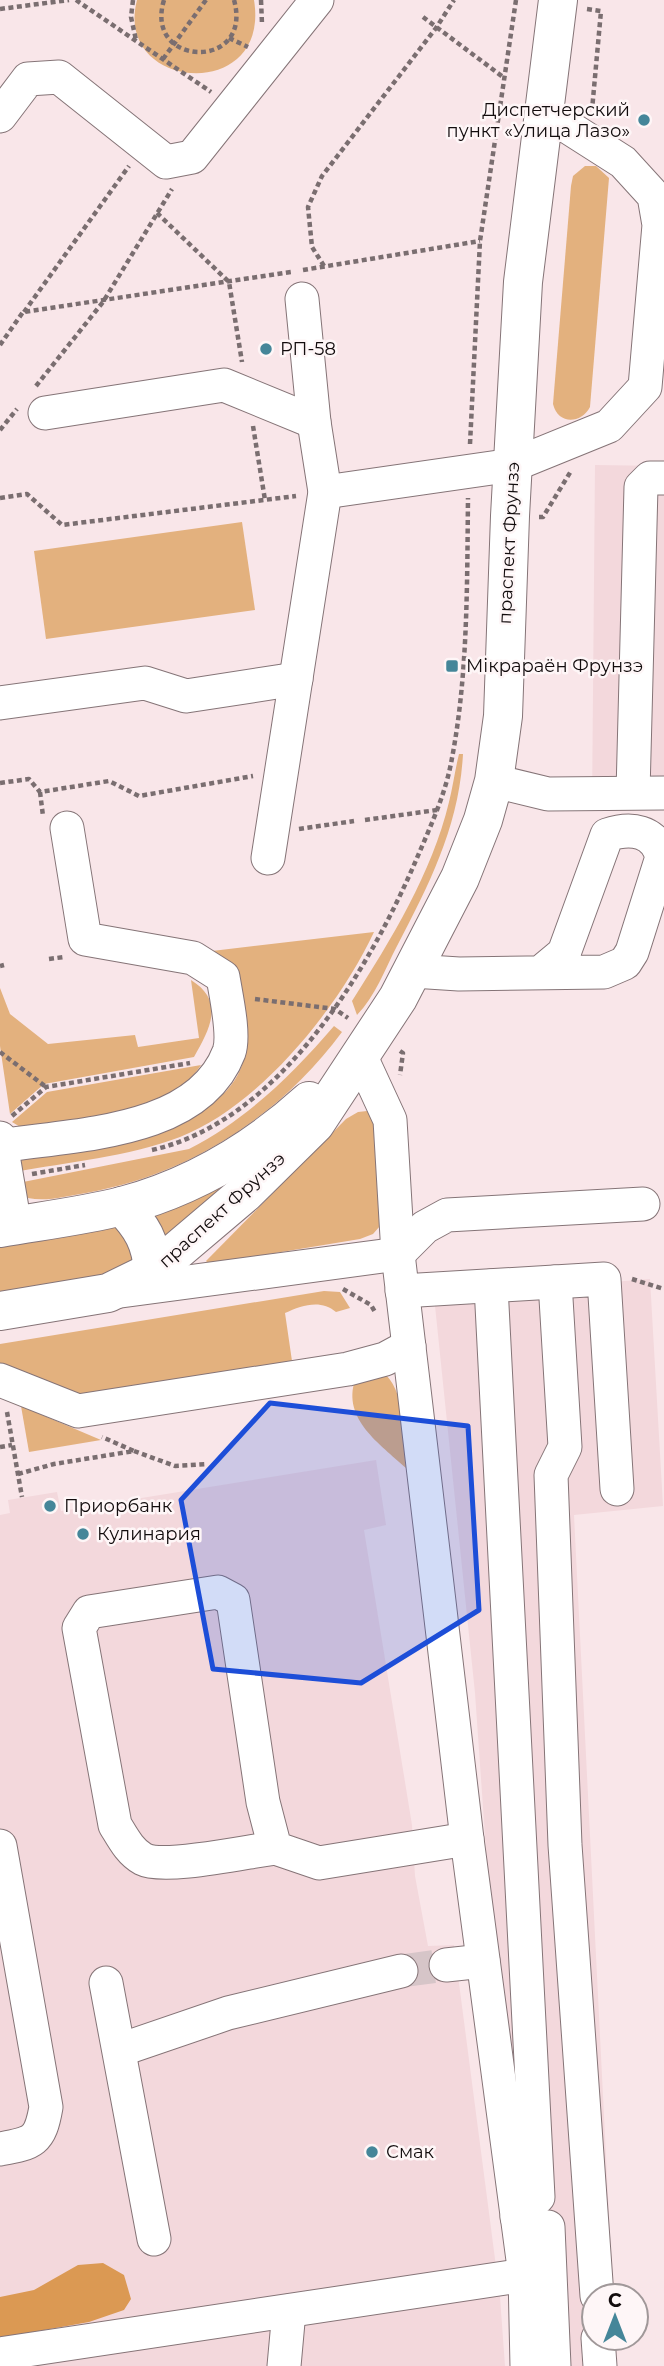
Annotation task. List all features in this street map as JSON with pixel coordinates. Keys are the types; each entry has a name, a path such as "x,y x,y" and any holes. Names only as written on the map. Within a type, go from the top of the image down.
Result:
{"main road":[{"name":"праспект Фрунзэ","path":"7,1227 122,1206 193,1181 229,1162 303,1106 413,971 460,878 483,820 494,781 503,716 523,282 543,111 570,4"},
{"name":"праспект Фрунзэ","path":"0,1311 108,1293 153,1271 236,1202 315,1124 357,1039"},
{"path":"122,1206 142,1226 152,1249 153,1271"}],"street":[{"path":"0,116 28,79 59,77 166,162 192,157 317,0"},
{"path":"326,492 513,465 609,426 645,387 658,239 654,196 623,162 543,111"},
{"path":"270,845 326,492 314,422 302,299"},
{"path":"35,400 224,385 314,422"},
{"path":"494,781 548,794 648,792 640,487 650,478 664,478"},
{"path":"0,703 145,684 186,696 296,679"},
{"path":"7,1227 4,1134 125,1126 171,1114 201,1095 230,1051 223,977 192,958 85,939 55,824"},
{"path":"413,971 540,973 604,972 625,963 632,952 662,857 659,844 647,834 625,829 607,835 564,953 540,973"},
{"path":"357,1039 390,1120 402,1291 402,1349 483,1961 554,2366"},
{"path":"108,1293 398,1254 425,1227 447,1215 643,1204"},
{"path":"402,1291 604,1279 617,1489"},
{"path":"555,1282 565,1447 551,1475 564,1831 594,2218 596,2282"},
{"path":"491,1286 538,2197 528,2226 525,2275 527,2366"},
{"path":"0,1380 78,1412 348,1369 384,1359 402,1349"},
{"path":"565,1447 614,1444"},
{"path":"275,1848 263,1801 233,1600 218,1592 89,1612 79,1628 116,1825 126,1844 144,1860 169,1863 275,1848 319,1863 467,1839"},
{"path":"0,1846 46,2107 42,2130 29,2144 0,2150"},
{"path":"446,1965 483,1961"},
{"path":"120,2050 228,2012 401,1971"},
{"path":"106,1983 154,2239"},
{"path":"528,2226 594,2218"},
{"path":"0,2354 525,2275"},
{"path":"284,2366 289,2311"}],"path":[{"path":"0,9 69,0"},
{"path":"76,0 232,106"},
{"path":"133,0 131,17 137,41"},
{"path":"164,0 161,20 174,44 194,53 214,51 234,30 237,20 234,0"},
{"path":"163,59 206,0"},
{"path":"324,266 312,247 308,207 322,176 436,28 454,0"},
{"path":"141,1153 178,1144 204,1132 244,1105 297,1054 335,1009 367,961 406,883 438,810 452,759 460,695 480,241 516,0"},
{"path":"570,4 601,11 591,109 600,119"},
{"path":"423,17 503,77"},
{"path":"0,345 145,144"},
{"path":"0,430 35,400 103,302 192,157"},
{"path":"157,213 229,282 265,500"},
{"path":"23,312 103,302 480,241"},
{"path":"0,498 27,494 62,525 326,492"},
{"path":"468,516 477,516"},
{"path":"40,792 109,781 139,796 282,771"},
{"path":"0,783 29,779 40,792 55,824"},
{"path":"365,820 438,810"},
{"path":"270,845 354,821"},
{"path":"62,943 64,957 72,964"},
{"path":"49,959 64,957"},
{"path":"226,995 335,1009 357,1039"},
{"path":"0,1052 46,1087"},
{"path":"4,1134 46,1087 192,1062"},
{"path":"7,1178 92,1164"},
{"path":"333,1289 343,1289 370,1305 402,1349"},
{"path":"8,1424 22,1497"},
{"path":"0,1447 12,1445"},
{"path":"134,1451 175,1466 207,1464"},
{"path":"18,1474 108,1455"}],"highlighted area":[{"path":"270,1403 468,1426 479,1610 361,1683 213,1669 181,1500"}],"shaded area":[{"path":"137,0 254,0 253,34 240,57 218,70 193,73 168,67 148,53 136,30"},
{"path":"585,166 596,166 609,178 590,407 581,417 570,420 560,416 553,404 571,186 573,176"},
{"path":"595,465 664,466 664,809 592,808"},
{"path":"242,522 255,610 46,639 34,551"},
{"path":"459,754 463,754 456,806 441,853 421,900 379,982 357,1015 352,1001 409,905 432,854 442,828"},
{"path":"374,932 340,991 294,1051 239,1102 210,1122 160,1144 14,1172 19,1162 32,1152 153,1130 183,1119 210,1105 230,1086 243,1062 246,1050 245,1014 235,967 212,951"},
{"path":"191,980 202,989 211,1007 209,1027 194,1057 44,1084 10,1114 0,1046 0,988 10,1014 48,1044 135,1035 138,1047 199,1038"},
{"path":"334,1026 342,1032 290,1090 261,1115 196,1156 161,1172 124,1184 57,1198 28,1198 18,1183 189,1149 230,1124 268,1095"},
{"path":"201,1065 187,1082 169,1095 129,1112 40,1128 22,1128 12,1122 47,1092"},
{"path":"367,1111 376,1115 380,1226 373,1234 360,1239 209,1264 206,1261 346,1119 358,1112"},
{"path":"224,1181 228,1185 162,1245 146,1214"},
{"path":"107,1225 119,1227 136,1257 131,1268 0,1298 0,1243"},
{"path":"650,1279 663,1506 574,1515 612,2282 580,2282 580,2352 616,2352 616,2366 542,2366 490,1907 475,1693 434,1296"},
{"path":"324,1291 340,1292 350,1308 336,1312 318,1304 285,1313 292,1361 73,1395 0,1371 0,1344"},
{"path":"386,1375 393,1384 401,1406 406,1468 366,1430 354,1407 352,1394 355,1380"},
{"path":"21,1406 101,1440 29,1452"},
{"path":"376,1460 386,1525 364,1530 412,1825 415,1876 428,1946 454,1945 500,2297 505,2366 0,2366 0,1515 10,1513 8,1500 57,1492 61,1511"},
{"path":"103,2263 124,2275 131,2299 124,2310 89,2322 0,2338 0,2297 34,2290 78,2265"}],"tunnel":[{"path":"401,1971 446,1965"}],"place":[{"name":"Диспетчерский пункт «Улица Лазо»","path":"644,120"},
{"name":"РП-58","path":"266,349"},
{"name":"Мікрараён Фрунзэ","path":"452,666"},
{"name":"Приорбанк","path":"50,1506"},
{"name":"Кулинария","path":"83,1534"},
{"name":"Смак","path":"372,2152"}]}
